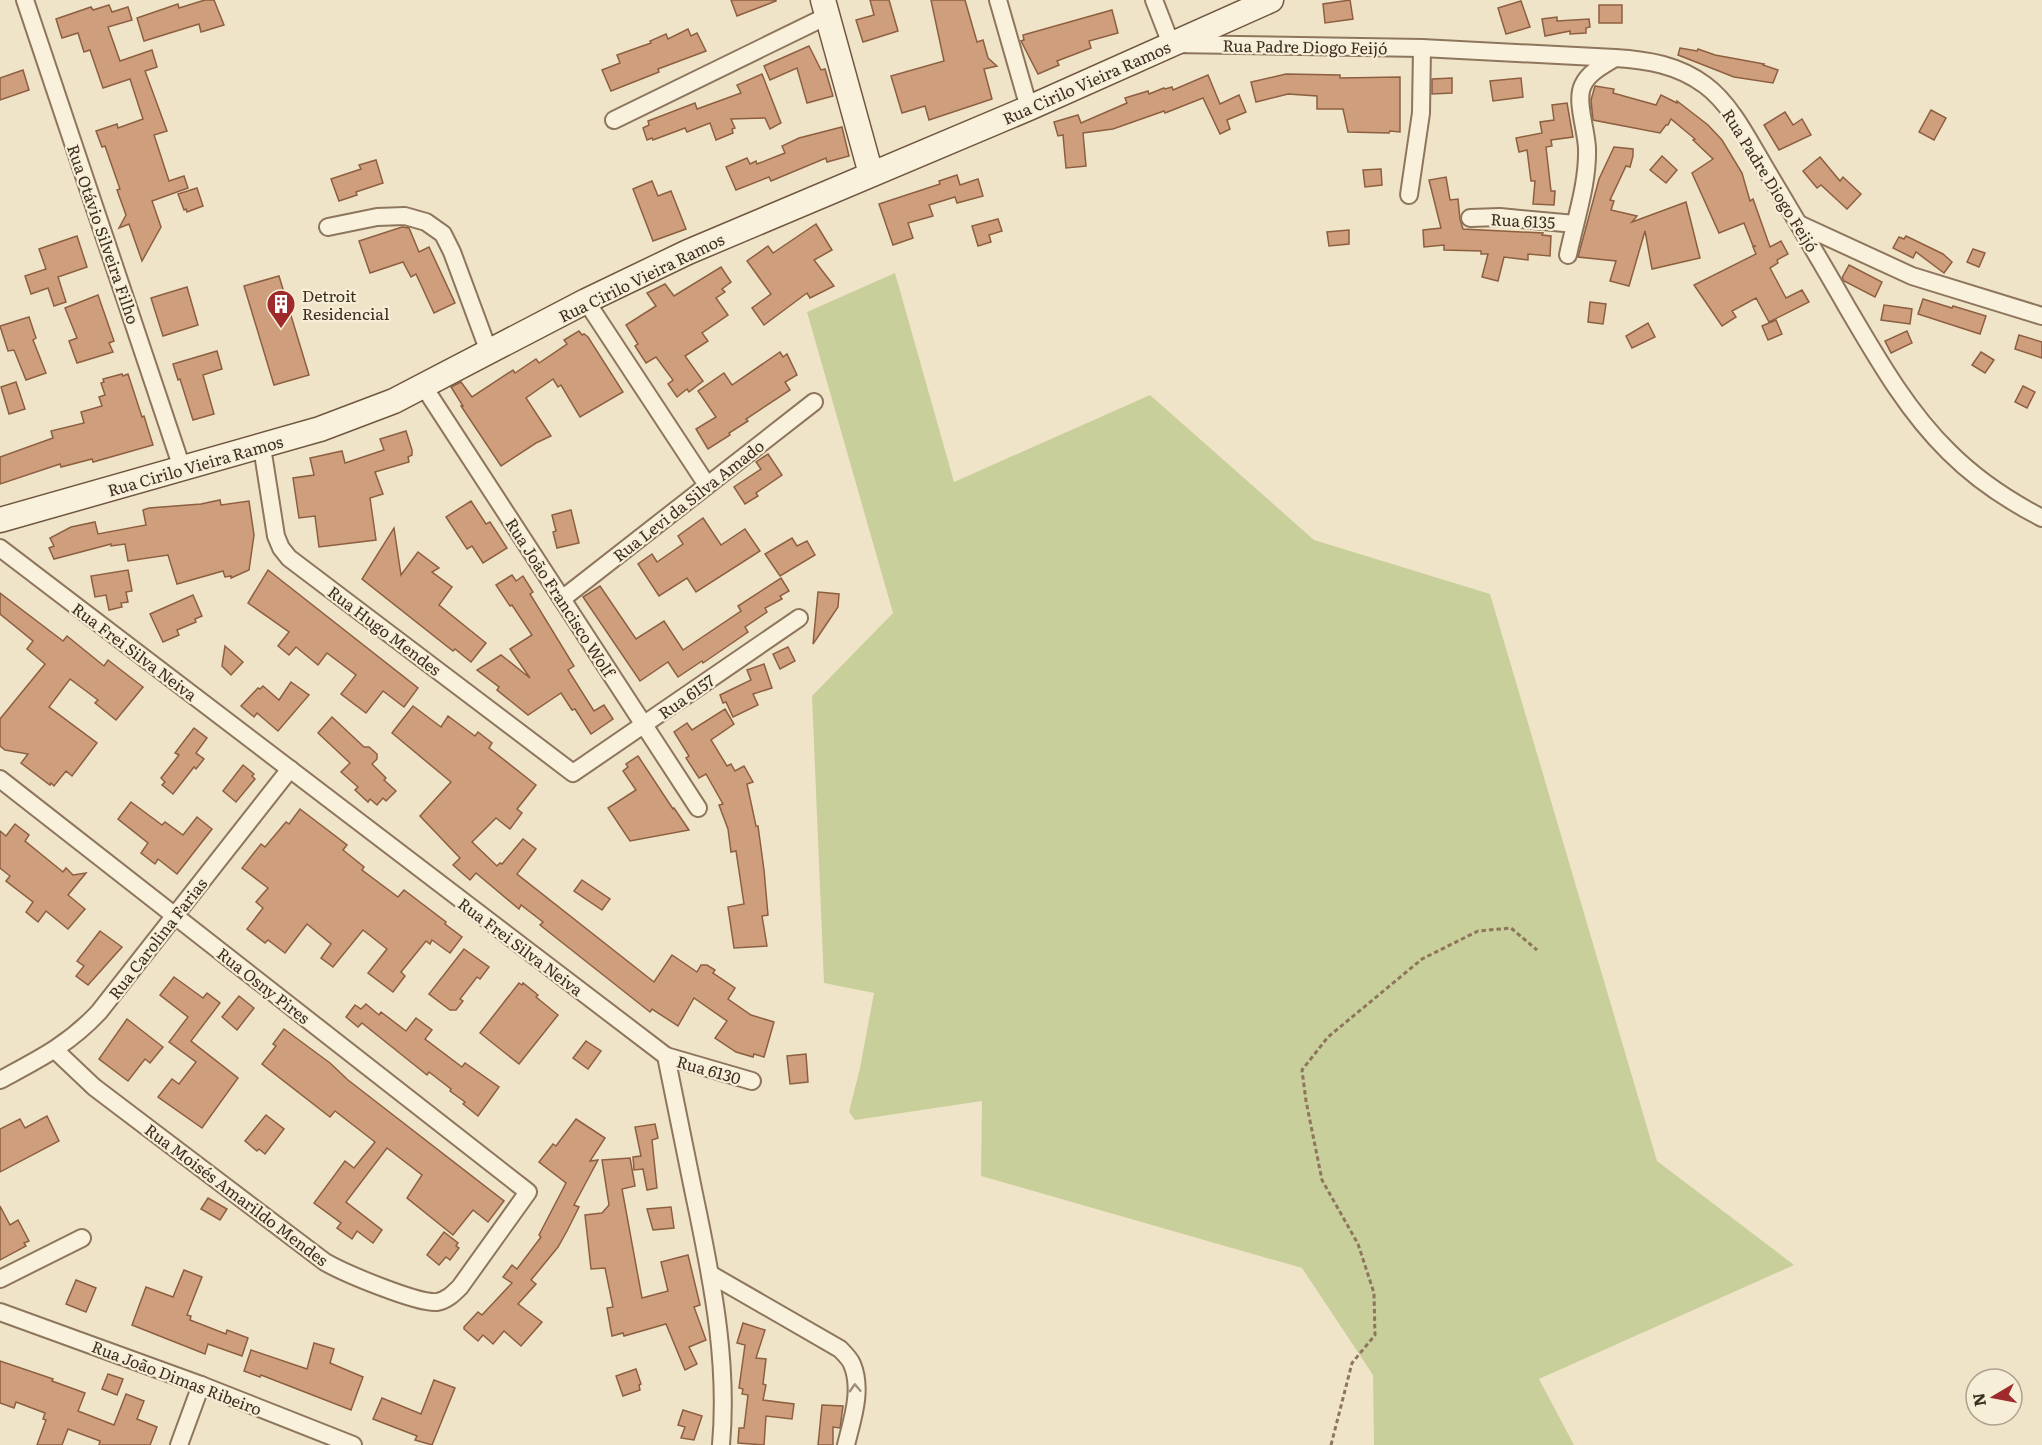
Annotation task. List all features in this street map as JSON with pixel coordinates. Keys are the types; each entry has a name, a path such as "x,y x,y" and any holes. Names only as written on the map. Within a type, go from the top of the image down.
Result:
{"main road":[{"name":"Rua Cirilo Vieira Ramos","path":"0,520 262,447 354,417 424,387 586,301 688,252 1029,108 1271,0"},
{"path":"825,8 871,174"}],"street":[{"name":"Rua Otávio Silveira Filho","path":"25,0 182,468"},
{"path":"998,0 1029,108"},
{"path":"1154,0 1171,44"},
{"path":"614,120 825,8"},
{"name":"Rua Padre Diogo Feijó","path":"1171,44 1422,48 1641,59 1665,64 1689,74 1707,86 1725,104 1891,380 1923,423 1949,452 1979,478 2042,518"},
{"path":"1409,195 1420,113 1422,48"},
{"path":"1568,255 1587,166 1581,100 1582,86 1590,75 1615,58"},
{"path":"328,227 377,217 405,216 426,222 443,234 452,252 489,352"},
{"name":"Rua 6135","path":"1470,218 1509,218 1575,224"},
{"path":"1799,224 1912,276 2042,316"},
{"path":"586,301 707,485"},
{"name":"Rua João Francisco Wolf","path":"424,387 698,808"},
{"name":"Rua Levi da Silva Amado","path":"562,599 814,402"},
{"name":"Rua Hugo Mendes","path":"262,447 276,536 281,548 289,558 573,773"},
{"name":"Rua Frei Silva Neiva","path":"0,548 666,1056"},
{"name":"Rua 6157","path":"573,773 799,618"},
{"name":"Rua Carolina Farias","path":"0,1080 55,1050 79,1033 99,1012 290,769"},
{"name":"Rua Osny Pires","path":"0,779 528,1192"},
{"name":"Rua Moisés Amarildo Mendes","path":"55,1050 94,1087 325,1262 342,1272 413,1297 435,1302 448,1298 460,1287 528,1192"},
{"path":"666,1056 710,1274 722,1357 724,1398 721,1445"},
{"name":"Rua 6130","path":"666,1056 752,1081"},
{"path":"0,1279 82,1238"},
{"path":"710,1274 840,1349 852,1363 856,1385 855,1406 846,1445"},
{"name":"Rua João Dimas Ribeiro","path":"0,1312 201,1385 353,1445"},
{"path":"179,1445 201,1385"}],"path":[{"path":"1331,1445 1352,1363 1375,1335 1374,1293 1358,1244 1322,1180 1302,1070 1328,1037 1422,959 1478,932 1511,928 1537,950"}],"green space":[{"path":"895,273 954,482 1150,395 1314,540 1490,594 1657,1161 1794,1265 1539,1379 1574,1445 1374,1445 1373,1375 1302,1268 981,1176 982,1101 855,1120 849,1112 874,993 824,983 812,696 893,613 807,312"}],"building":[{"path":"205,0 214,0 224,25 201,32 199,24 144,41 137,18 178,4 179,8"},
{"path":"731,0 776,0 776,1 737,16"},
{"path":"870,0 889,0 898,31 863,42 856,20 874,15"},
{"path":"931,0 965,0 977,42 983,40 988,58 997,66 984,69 992,99 929,120 925,106 902,113 891,76 944,61"},
{"path":"1350,0 1353,19 1325,23 1323,4"},
{"path":"1521,1 1530,27 1506,34 1498,8"},
{"path":"109,5 112,12 128,7 132,20 108,27 120,61 152,50 157,67 145,71 167,131 154,135 169,181 184,176 188,188 152,201 161,227 142,261 129,224 119,228 126,215 117,190 120,189 105,146 102,147 96,131 117,124 118,128 143,119 130,79 103,88 90,50 84,52 78,33 62,38 56,19 91,7 93,10"},
{"path":"1599,5 1622,5 1622,23 1599,23"},
{"path":"1112,10 1118,33 1089,41 1091,48 1057,61 1059,65 1038,74 1021,41 1024,40 1023,35"},
{"path":"1557,17 1557,21 1589,19 1590,27 1586,28 1586,33 1570,34 1570,31 1545,36 1542,19"},
{"path":"688,29 691,36 697,33 706,51 658,69 659,72 611,91 602,70 620,63 617,55 651,43 650,41 666,34 668,39"},
{"path":"809,46 821,70 825,69 833,96 807,103 797,68 770,80 764,66"},
{"path":"1680,48 1697,51 1698,49 1715,55 1764,64 1778,70 1773,83 1734,77 1678,55"},
{"path":"23,70 29,90 0,100 0,78"},
{"path":"762,74 781,123 770,129 765,118 731,119 735,128 732,129 733,133 716,140 710,123 687,132 685,128 653,140 652,138 647,140 643,128 649,125 648,121 695,103 697,109 741,93 737,85"},
{"path":"1286,74 1340,75 1340,78 1400,77 1400,132 1348,132 1343,109 1317,109 1317,96 1288,94 1256,102 1251,82"},
{"path":"1208,75 1220,104 1239,95 1246,112 1227,120 1230,129 1220,134 1203,98 1165,113 1164,111 1113,129 1083,133 1086,166 1066,168 1063,135 1058,136 1054,122 1078,115 1081,123 1127,103 1125,98 1148,91 1149,94 1164,88 1172,87 1173,90"},
{"path":"1452,78 1452,93 1432,94 1432,79"},
{"path":"1521,78 1523,97 1493,101 1490,81"},
{"path":"1595,86 1614,89 1613,93 1656,105 1661,95 1677,103 1677,101 1708,125 1722,140 1742,173 1750,201 1753,199 1770,247 1781,241 1788,254 1777,260 1778,263 1770,268 1786,298 1802,290 1809,302 1769,322 1756,298 1732,311 1736,317 1722,326 1694,285 1756,254 1753,247 1756,246 1753,246 1744,223 1719,233 1692,173 1713,159 1693,140 1695,139 1671,119 1660,133 1593,120 1591,100"},
{"path":"1567,103 1573,137 1551,140 1552,146 1546,147 1551,191 1555,191 1554,205 1533,204 1535,181 1531,181 1527,150 1519,152 1516,138 1542,133 1540,122 1554,120 1552,105"},
{"path":"1931,110 1946,118 1934,140 1919,132"},
{"path":"1785,112 1793,125 1802,119 1811,135 1779,150 1764,125"},
{"path":"842,127 849,156 827,162 826,158 771,181 769,177 736,190 726,167 747,158 750,164 756,161 757,164 785,153 782,146 799,138"},
{"path":"1614,147 1633,149 1633,156 1630,167 1626,166 1610,200 1614,201 1611,210 1637,216 1632,222 1686,202 1700,258 1652,269 1645,231 1629,286 1610,281 1616,261 1578,257 1599,179"},
{"path":"1662,156 1677,170 1666,183 1650,170"},
{"path":"1820,157 1840,181 1843,177 1861,194 1847,209 1821,185 1817,188 1803,171"},
{"path":"376,160 383,183 356,192 357,195 339,201 331,179 361,169 359,165"},
{"path":"1381,169 1382,185 1365,187 1363,170"},
{"path":"957,175 960,185 978,179 983,196 957,203 955,197 929,205 933,216 908,223 913,238 893,245 879,204 940,184 939,181"},
{"path":"1446,177 1450,200 1458,199 1463,229 1543,233 1542,235 1551,236 1550,256 1528,254 1528,260 1504,257 1498,281 1482,277 1488,254 1481,254 1481,251 1444,250 1444,245 1424,247 1423,230 1441,228 1429,180"},
{"path":"652,181 658,196 671,191 686,229 653,241 633,189"},
{"path":"197,188 203,206 187,212 178,194"},
{"path":"998,219 1002,231 989,235 991,242 978,246 972,226"},
{"path":"816,224 832,250 814,260 834,286 810,298 807,293 764,325 752,308 771,294 747,261 768,246 773,253"},
{"path":"402,227 409,228 419,252 429,247 455,303 434,313 416,274 411,277 403,262 370,273 359,241"},
{"path":"1349,230 1349,244 1329,246 1327,232"},
{"path":"77,236 87,267 58,277 66,302 54,306 48,288 31,294 25,276 46,269 39,249"},
{"path":"1906,236 1943,254 1952,262 1944,273 1916,252 1913,258 1893,248 1899,237 1904,239"},
{"path":"1973,249 1985,253 1979,267 1967,262"},
{"path":"1849,265 1882,282 1875,297 1844,281 1842,278"},
{"path":"721,267 731,282 722,289 725,292 716,298 728,315 702,333 708,341 685,356 703,381 689,392 687,389 677,397 668,384 673,380 656,357 646,363 635,346 638,344 626,325 656,306 647,293 665,284 674,296"},
{"name":"Detroit Residencial","path":"279,276 309,375 274,385 244,286"},
{"path":"187,287 198,325 163,336 151,298"},
{"path":"98,295 114,341 109,343 113,352 77,363 69,341 77,338 65,308"},
{"path":"1923,299 1986,316 1980,334 1918,314"},
{"path":"1590,302 1606,304 1603,324 1588,322"},
{"path":"1884,305 1912,309 1910,324 1881,320"},
{"path":"29,317 36,338 33,340 46,373 26,380 14,350 8,351 0,326"},
{"path":"1776,320 1782,334 1768,340 1762,326"},
{"path":"1648,323 1655,337 1632,348 1626,336"},
{"path":"579,331 588,337 623,392 580,417 561,385 558,387 553,379 526,398 551,436 501,466 451,387 461,382 472,397 513,370 515,373 536,359 539,363 567,344 564,340"},
{"path":"1907,331 1912,343 1891,353 1885,341"},
{"path":"2019,335 2042,342 2042,358 2015,349"},
{"path":"217,351 222,369 203,375 214,414 193,420 173,364"},
{"path":"780,352 783,357 787,354 797,375 785,382 790,390 746,419 748,421 708,449 696,429 716,417 698,391 724,373 732,385"},
{"path":"1981,352 1994,360 1985,373 1972,365"},
{"path":"122,374 123,376 128,374 153,445 93,462 92,459 61,467 60,464 0,484 0,457 53,438 51,431 84,423 81,412 102,406 99,397 105,395 101,383 104,382 103,379"},
{"path":"16,382 25,409 9,414 1,387"},
{"path":"2023,386 2035,392 2027,408 2015,402"},
{"path":"406,431 412,450 412,455 408,457 409,462 375,472 383,494 370,498 376,540 319,547 315,516 299,518 293,478 314,475 310,458 342,451 345,463 384,450 380,439"},
{"path":"768,454 782,475 756,493 758,496 745,504 734,487 761,469 756,462"},
{"path":"220,500 221,505 249,501 254,535 249,570 231,578 231,576 225,577 223,571 177,584 168,555 128,561 125,544 111,546 111,544 54,559 49,548 54,546 50,538 71,527 95,522 98,534 146,525 143,510 149,508 201,504"},
{"path":"471,501 486,524 490,522 507,548 483,563 472,546 467,549 446,517"},
{"path":"571,510 579,543 557,548 552,515"},
{"path":"703,518 721,545 745,529 760,551 696,592 687,578 659,596 638,564 652,554 657,562 683,544 678,536"},
{"path":"394,528 401,575 418,552 439,568 432,572 452,587 439,605 486,643 471,662 455,649 453,651 362,579"},
{"path":"792,538 797,546 807,541 815,555 780,576 765,554"},
{"path":"128,570 132,591 126,592 128,602 121,603 122,607 109,610 106,595 95,597 91,576"},
{"path":"268,570 418,688 404,707 383,691 366,713 341,694 356,675 327,653 318,665 296,647 289,655 278,646 289,632 248,603"},
{"path":"512,575 516,581 523,576 533,592 530,594 574,666 568,670 594,711 604,705 613,719 591,734 575,709 572,710 561,693 528,715 497,690 499,687 477,670 501,655 530,678 510,649 532,635 496,585"},
{"path":"781,578 789,591 780,596 782,599 765,608 767,612 745,627 748,632 678,677 668,662 640,681 583,597 600,586 636,639 664,621 683,650 741,611 738,606"},
{"path":"818,592 839,594 838,607 813,644"},
{"path":"0,593 63,641 67,636 104,666 108,660 143,687 116,720 95,703 98,700 70,679 49,707 97,743 72,776 66,771 54,786 21,763 28,754 5,750 0,746 0,719 45,664 27,649 33,641 0,614"},
{"path":"193,595 202,616 195,619 196,622 177,630 179,635 163,642 150,614"},
{"path":"225,646 243,662 231,675 222,666"},
{"path":"788,647 795,661 780,669 773,654"},
{"path":"764,664 772,688 753,694 758,705 733,717 720,695 751,680 747,670"},
{"path":"291,682 309,695 278,731 257,713 254,717 241,706 258,688 263,686 279,700"},
{"path":"413,706 441,727 448,716 475,736 478,732 492,743 489,748 536,785 517,809 522,813 510,829 496,818 472,842 497,866 502,864 523,839 536,849 517,874 654,982 672,955 697,972 701,965 707,965 715,970 713,973 735,988 728,999 751,1015 774,1022 764,1057 754,1054 753,1057 736,1052 715,1038 727,1021 694,998 678,1026 652,1009 650,1012 540,925 543,922 521,905 519,909 476,873 470,880 453,865 460,858 420,816 451,782 392,733"},
{"path":"725,709 734,724 711,740 727,766 731,764 735,771 744,766 753,782 747,784 756,826 758,826 764,870 768,915 762,916 767,946 734,948 728,907 744,904 736,851 731,852 728,829 719,805 723,804 706,774 699,778 686,758 689,756 674,732 687,723 692,730"},
{"path":"332,717 364,747 369,747 377,754 377,759 372,764 396,791 386,801 383,798 377,805 370,799 368,802 355,790 358,787 341,772 350,763 318,733"},
{"path":"194,728 207,738 196,753 204,759 196,769 194,767 173,794 162,785 165,782 161,778 179,755 175,753"},
{"path":"638,756 689,830 630,841 608,808 636,790 623,771 628,767 626,764"},
{"path":"243,765 254,774 252,776 255,779 236,802 223,791"},
{"path":"131,802 162,825 165,822 183,835 197,817 212,829 177,874 158,859 155,864 141,853 148,843 118,819"},
{"path":"300,809 347,845 343,850 364,867 362,870 398,897 404,890 462,937 450,953 432,940 430,944 426,941 401,972 405,976 393,992 368,973 387,949 363,930 333,967 321,958 331,944 307,924 285,953 268,940 265,943 247,929 263,908 256,902 268,888 242,868 261,844 265,847 286,822 289,824"},
{"path":"15,824 29,835 25,841 63,872 66,868 73,875 86,873 68,895 85,909 68,929 46,911 38,922 26,912 33,902 6,881 10,876 0,868 0,831 6,836"},
{"path":"582,880 610,899 602,910 574,891"},
{"path":"100,931 122,947 88,985 76,976 84,966 77,961"},
{"path":"464,949 489,967 480,979 477,977 460,999 463,1001 456,1010 450,1010 429,994"},
{"path":"174,977 203,998 207,993 220,1003 191,1041 238,1078 202,1128 158,1097 172,1079 179,1084 196,1062 169,1042 188,1017 160,995"},
{"path":"519,983 522,985 523,983 538,995 536,997 558,1015 519,1064 480,1033"},
{"path":"239,996 254,1008 237,1030 222,1017"},
{"path":"366,1004 379,1015 381,1012 406,1031 416,1018 432,1030 425,1039 462,1067 465,1063 499,1087 478,1116 450,1091 451,1089 429,1072 427,1075 362,1023 358,1027 346,1017 355,1005 361,1009"},
{"path":"127,1019 163,1047 150,1063 145,1059 128,1081 99,1059"},
{"path":"284,1029 504,1201 488,1222 473,1210 453,1235 407,1198 422,1175 387,1148 346,1202 382,1230 373,1243 357,1231 352,1239 337,1228 341,1223 314,1203 345,1161 354,1168 375,1142 335,1111 330,1117 262,1064 276,1046 273,1044"},
{"path":"586,1041 601,1051 588,1069 573,1058"},
{"path":"806,1054 808,1082 790,1084 787,1056"},
{"path":"266,1115 284,1129 265,1154 259,1149 257,1151 245,1141"},
{"path":"47,1116 59,1141 0,1172 0,1129 20,1119 25,1128"},
{"path":"576,1119 605,1138 590,1161 598,1160 574,1205 579,1207 567,1231 558,1247 531,1280 536,1284 518,1304 542,1322 521,1346 504,1331 493,1344 483,1335 478,1341 464,1327 478,1312 482,1315 512,1283 503,1277 512,1265 517,1269 541,1237 539,1235 566,1183 539,1162 553,1144 556,1146"},
{"path":"655,1124 658,1138 652,1140 657,1188 647,1190 643,1169 634,1170 633,1157 641,1156 635,1127"},
{"path":"630,1158 635,1186 622,1189 642,1298 668,1291 661,1262 688,1255 700,1305 694,1307 706,1340 689,1347 697,1364 685,1370 666,1324 624,1336 623,1333 612,1336 607,1308 613,1307 605,1268 591,1269 585,1215 602,1213 609,1205 602,1160"},
{"path":"208,1198 227,1209 220,1220 201,1209"},
{"path":"0,1206 10,1225 18,1220 29,1241 24,1243 26,1246 0,1260"},
{"path":"671,1207 674,1228 653,1230 647,1209"},
{"path":"444,1232 458,1243 456,1246 459,1248 450,1260 446,1257 439,1265 427,1255"},
{"path":"184,1270 202,1277 187,1315 191,1316 190,1320 226,1334 227,1330 248,1338 242,1356 208,1344 205,1354 132,1325 146,1287 173,1297"},
{"path":"76,1280 96,1288 86,1312 66,1304"},
{"path":"743,1323 765,1330 756,1358 766,1359 763,1384 766,1385 763,1400 794,1404 792,1419 766,1416 764,1445 738,1443 739,1428 744,1428 748,1395 742,1394 743,1389 739,1388 745,1345 737,1343"},
{"path":"314,1343 334,1349 330,1363 363,1377 351,1410 261,1375 260,1377 244,1371 251,1350 307,1369"},
{"path":"0,1361 53,1379 52,1381 85,1393 78,1411 114,1425 126,1394 144,1401 137,1419 157,1427 150,1445 99,1445 100,1441 68,1429 62,1445 37,1445 46,1420 43,1419 45,1413 16,1402 14,1408 0,1403"},
{"path":"636,1369 641,1384 639,1385 640,1390 623,1396 616,1376"},
{"path":"108,1374 123,1379 117,1395 102,1389"},
{"path":"434,1380 455,1388 432,1445 415,1440 417,1436 373,1419 382,1398 421,1414"},
{"path":"822,1405 843,1406 840,1428 833,1427 833,1445 818,1445"},
{"path":"683,1410 702,1416 694,1440 681,1438 685,1427 678,1425"}],"place":[{"name":"Detroit Residencial","path":"281,330"}]}
